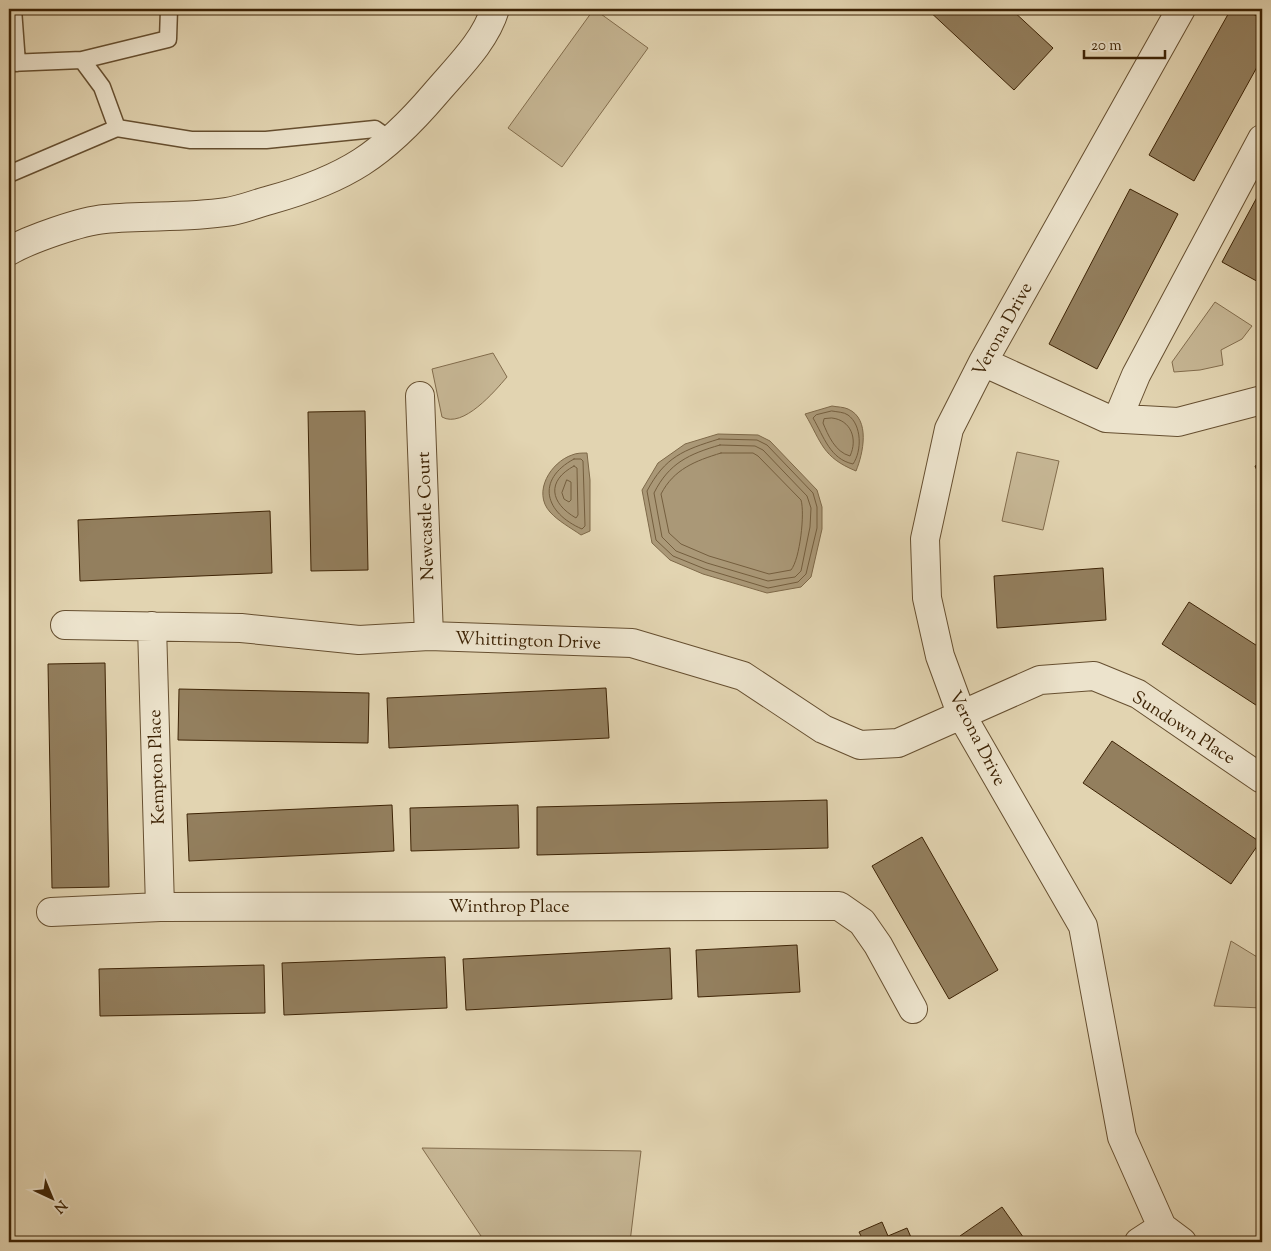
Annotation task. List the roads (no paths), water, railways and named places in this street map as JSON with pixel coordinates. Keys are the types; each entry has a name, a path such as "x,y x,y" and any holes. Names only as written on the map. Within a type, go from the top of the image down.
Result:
{"street":[{"path":"9,251 27,241 103,219 226,212 312,189 366,161 392,141 420,112 477,45 491,23 495,9"},
{"name":"Verona Drive","path":"1172,1235 1122,1137 1084,926 962,716 940,656 927,598 925,539 949,430 984,362 1178,11"},
{"path":"1118,418 1136,375 1262,139"},
{"path":"984,362 1106,418 1178,422 1262,400"},
{"name":"Newcastle Court","path":"420,396 429,636"},
{"name":"Whittington Drive","path":"65,625 241,628 359,640 429,636 632,643 743,676 823,729 860,745 898,743 962,716"},
{"name":"Kempton Place","path":"152,626 160,906"},
{"name":"Sundown Place","path":"962,716 1040,680 1094,676 1138,694 1262,779"},
{"name":"Winthrop Place","path":"51,912 160,906 840,906 862,922 878,945 913,1009"},
{"path":"1139,1242 1172,1235"}],"lane":[{"path":"13,9 13,63 82,60 168,39 169,9"},
{"path":"82,60 102,87 117,128"},
{"path":"9,174 117,128 191,140 266,140 375,129 392,141"}],"water":[{"path":"832,406 848,409 860,421 863,447 856,471 845,466 829,454 805,414"},
{"path":"718,434 758,435 770,441 817,490 822,507 822,529 811,577 801,587 767,593 703,574 670,560 652,543 642,490 658,463 685,444"},
{"path":"587,453 590,480 590,531 581,535 550,512 543,496 546,479 557,464 574,454"}]}
